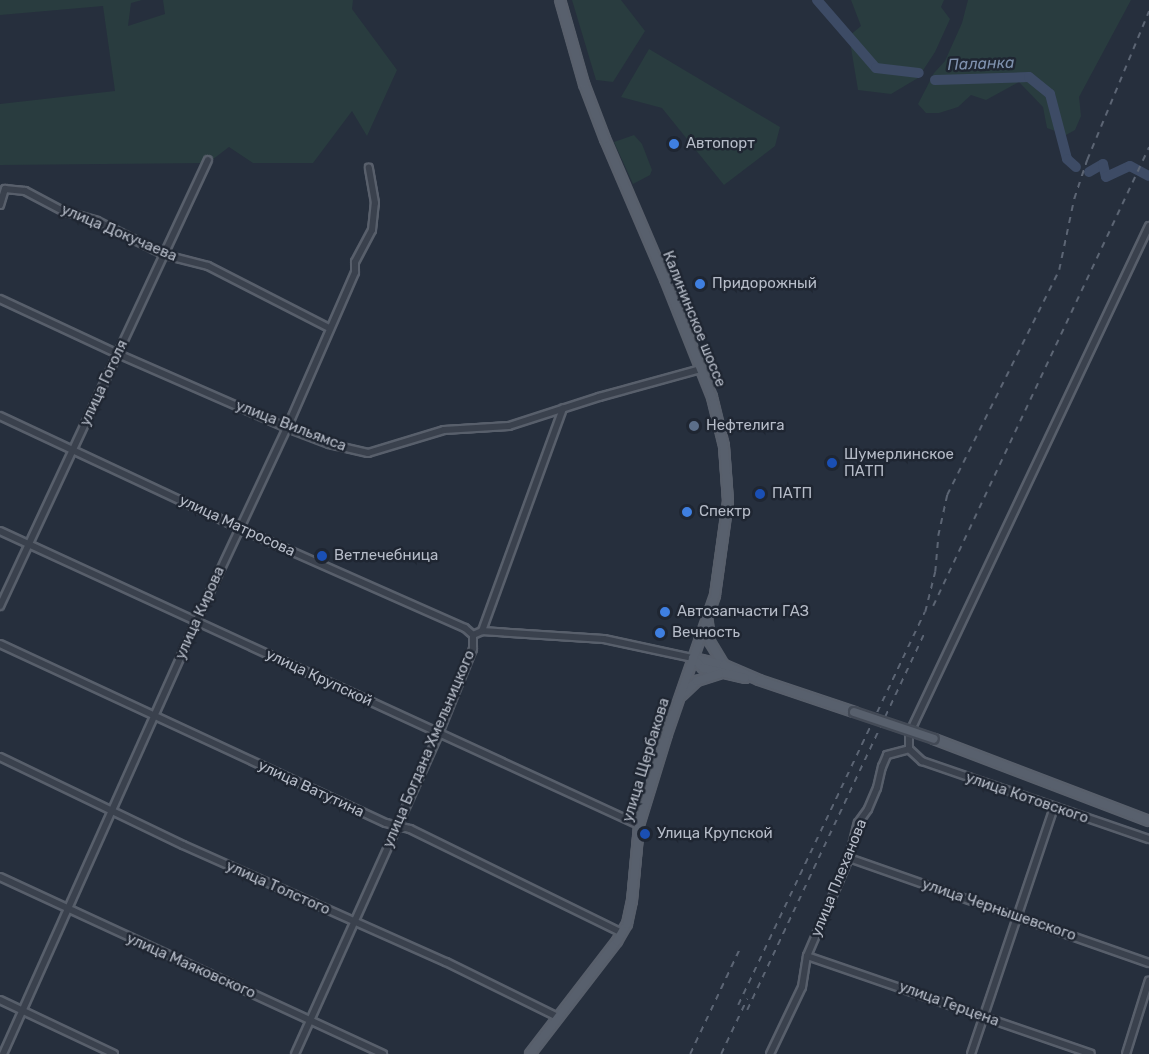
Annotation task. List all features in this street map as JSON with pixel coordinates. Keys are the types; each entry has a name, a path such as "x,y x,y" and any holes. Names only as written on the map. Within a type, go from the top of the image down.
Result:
{"main road":[{"name":"Калининское шоссе","path":"560,0 584,84 701,369 718,420 728,480 719,577 710,614 693,658"},
{"path":"710,614 710,642 725,669"},
{"path":"693,658 703,668 725,669 854,712 1149,821"},
{"name":"улица Щербакова","path":"530,1054 622,933 630,913 639,825 693,658"},
{"path":"677,702 697,681 725,669"}],"street":[{"name":"улица Гоголя","path":"0,606 208,160"},
{"name":"улица Кирова","path":"3,1054 196,622 287,428 355,272 355,262 372,230 375,203 369,168"},
{"name":"улица Докучаева","path":"0,205 5,189 25,192 63,211 97,221 165,255 208,266 329,328"},
{"path":"909,749 909,734 1149,226"},
{"name":"улица Вильямса","path":"0,299 117,354 287,428 329,444 368,453 444,430 509,426 563,408 701,369"},
{"path":"563,408 482,631 604,639 693,658"},
{"name":"улица Матросова","path":"0,416 239,528 465,628 473,636"},
{"name":"улица Крупской","path":"0,531 639,825"},
{"name":"улица Богдана Хмельницкого","path":"295,1054 438,733 473,649 473,636 482,631"},
{"name":"улица Ватутина","path":"0,644 386,824 410,829 622,933"},
{"name":"улица Котовского","path":"909,749 922,761 1149,839"},
{"name":"улица Плеханова","path":"770,1054 802,987 807,956 849,858 858,823 868,809 888,755 909,749"},
{"name":"улица Толстого","path":"0,757 353,922 456,967 558,1017"},
{"path":"971,1054 1054,807"},
{"name":"улица Чернышевского","path":"849,858 1149,963"},
{"name":"улица Маяковского","path":"0,877 383,1054"},
{"name":"улица Герцена","path":"807,956 1091,1054"},
{"path":"1126,1054 1149,980"},
{"path":"0,1000 114,1054"}],"shaded area":[{"path":"0,0 142,0 131,3 128,26 165,14 163,0 353,0 352,9 397,70 367,136 352,111 313,163 253,163 229,147 208,163 0,165 0,104 115,91 103,6 0,15"},
{"path":"572,0 621,0 645,31 613,82 596,80"},
{"path":"851,0 944,0 941,7 950,19 935,52 918,78 891,94 858,90 849,36 861,26"},
{"path":"968,0 1131,0 1079,97 1081,116 1075,130 1066,135 1047,128 1043,107 1019,82 986,100 971,95 958,107 939,113 926,113 918,104 934,73 945,61 962,23"},
{"path":"649,49 780,127 775,146 724,185 662,108 621,97"},
{"path":"634,135 642,144 652,170 650,175 633,184 614,142"}],"waterway":[{"name":"Паланка","path":"817,0 876,68 919,73"},
{"name":"Паланка","path":"935,80 1029,77 1050,94 1067,159 1076,167"},
{"name":"Паланка","path":"1089,172 1103,164 1106,177 1130,166 1149,176"}],"railway":[{"path":"738,1005 925,612 935,572 938,536 947,495 1059,270 1074,199 1087,160 1149,11"},
{"path":"933,606 1149,147"},
{"path":"747,1010 925,632"},
{"path":"690,1054 741,946"},
{"path":"721,1054 747,999"}],"place":[{"name":"Автопорт","path":"674,144"},
{"name":"Придорожный","path":"700,284"},
{"name":"Нефтелига","path":"694,426"},
{"name":"Шумерлинское ПАТП","path":"832,463"},
{"name":"ПАТП","path":"760,494"},
{"name":"Спектр","path":"687,512"},
{"name":"Ветлечебница","path":"322,556"},
{"name":"Автозапчасти ГАЗ","path":"665,612"},
{"name":"Вечность","path":"660,633"},
{"name":"Улица Крупской","path":"645,834"}]}
